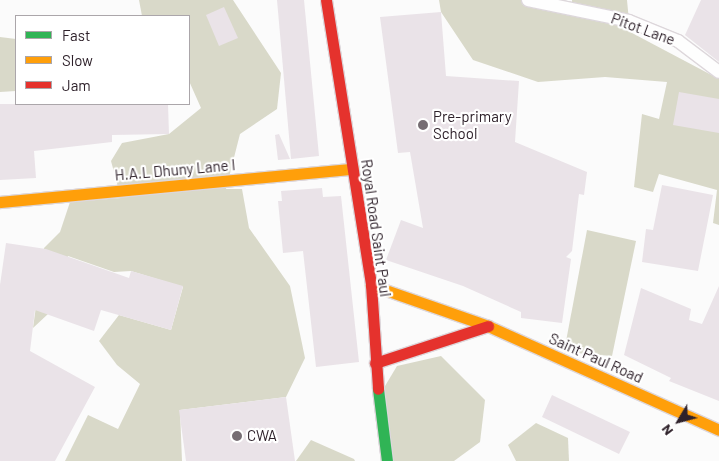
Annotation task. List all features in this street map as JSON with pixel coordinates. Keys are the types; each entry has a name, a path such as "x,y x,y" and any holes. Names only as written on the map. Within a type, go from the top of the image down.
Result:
{"main road":[{"name":"Royal Road Saint Paul","path":"326,0 371,285 375,363 387,461"},
{"name":"H.A.L Dhuny Lane I","path":"0,202 352,169"},
{"name":"Saint Paul Road","path":"371,285 488,326 719,430"},
{"path":"375,363 488,326"}],"lane":[{"name":"Pitot Lane","path":"528,0 629,21 678,41 719,72"}],"green space":[{"path":"139,0 233,0 281,73 277,109 240,134 226,189 242,189 249,228 290,286 305,358 286,397 180,410 182,461 65,461 88,415 118,429 140,384 117,365 99,341 119,315 171,330 183,287 131,271 114,272 68,256 48,314 33,328 44,248 60,232 70,202 121,198 111,161 122,143 169,134 201,108 190,83 190,15 142,15"},
{"path":"439,0 528,0 572,6 572,0 627,0 629,21 615,24 719,79 719,225 713,223 717,190 659,174 653,192 634,187 642,114 659,119 667,82 605,77 538,82 473,60 441,12"},
{"path":"0,37 15,39 15,91 0,92"},
{"path":"587,230 636,241 612,356 564,352"},
{"path":"441,356 485,400 480,442 454,461 394,461 379,396 397,366"},
{"path":"536,423 568,438 569,461 516,461 508,445"},
{"path":"311,440 354,459 355,461 296,461"}],"building":[{"path":"277,0 304,0 319,156 291,159"},
{"path":"701,0 719,0 719,62 685,35"},
{"path":"224,7 238,38 219,46 206,15"},
{"path":"441,12 446,76 519,81 515,142 587,172 584,195 579,194 572,251 566,257 571,259 562,323 521,318 521,312 463,286 386,260 401,220 423,228 410,152 398,153 380,17"},
{"path":"679,92 719,99 719,133 673,125"},
{"path":"0,104 168,105 169,134 112,135 112,142 34,151 36,178 0,180"},
{"path":"279,134 290,159 278,160 275,135"},
{"path":"662,185 713,195 698,271 642,262 646,229 653,230"},
{"path":"322,188 323,197 341,196 359,362 316,367 303,251 283,253 278,201 282,201 281,191"},
{"path":"6,243 46,249 129,278 131,271 183,286 171,330 101,310 94,331 35,310 30,351 95,387 55,461 0,461 0,285"},
{"path":"719,286 719,401 669,381 671,378 624,355 641,288 691,309 689,320 702,324"},
{"path":"552,395 630,432 619,454 542,417"},
{"name":"CWA","path":"286,397 295,461 186,461 179,410"}],"traffic: fast":[{"path":"378,389 387,461"}],"traffic: slow":[{"path":"0,202 352,169"},
{"path":"371,285 488,326 719,430"}],"traffic: jam":[{"path":"326,0 371,285 378,389"},
{"path":"375,363 488,326"}],"place":[{"name":"Pre-primary School","path":"423,125"},
{"name":"CWA","path":"237,436"}]}
